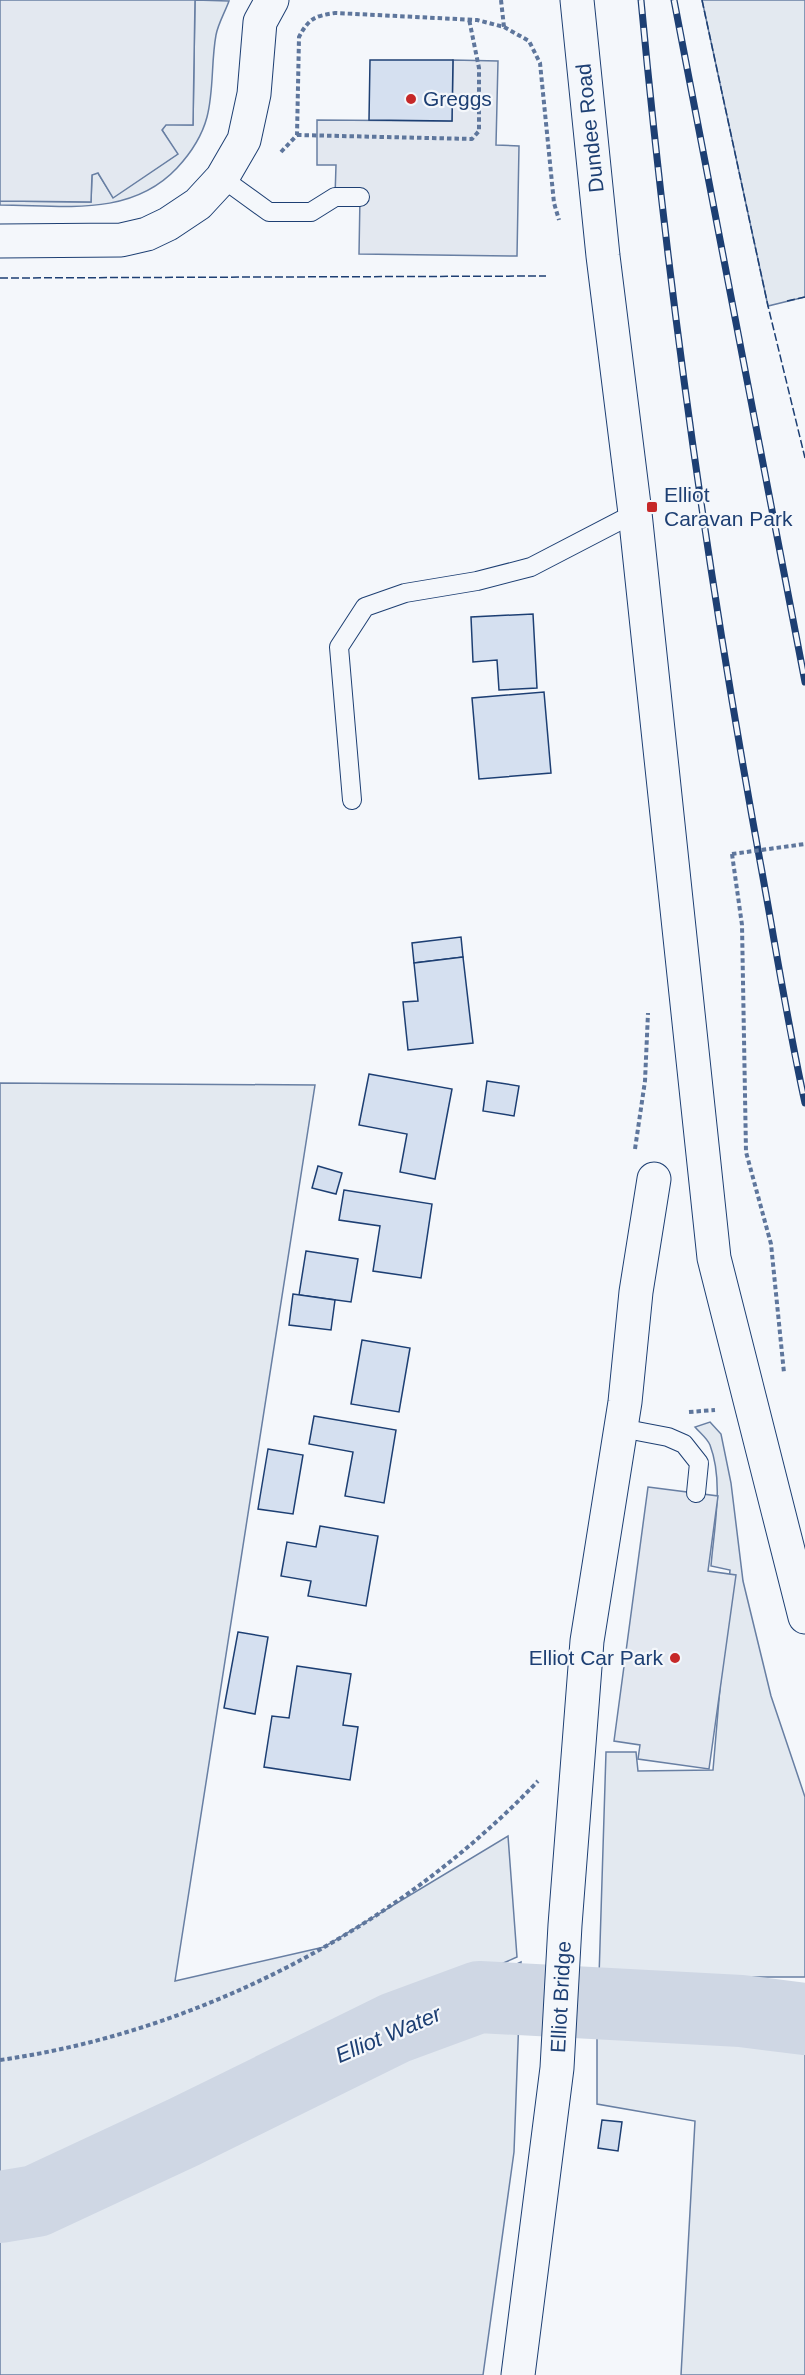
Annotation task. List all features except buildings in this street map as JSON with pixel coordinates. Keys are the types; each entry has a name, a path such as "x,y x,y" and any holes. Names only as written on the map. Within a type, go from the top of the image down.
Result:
{"street":[{"path":"0,241 121,240 147,234 168,224 198,204 222,178 244,140 254,94 260,22 272,0"},
{"name":"Dundee Road","path":"577,0 714,1258 805,1617"},
{"name":"Elliot Bridge","path":"518,2375 557,2068 565,1925 587,1641 621,1428 636,1292 654,1179"}],"lane":[{"path":"222,178 269,212 311,212 335,197 360,197"},
{"path":"352,800 339,646 365,607 405,593 477,581 531,567 634,513"},
{"path":"621,1428 668,1437 684,1444 699,1463 696,1493"}],"path":[{"path":"275,158 297,135 299,37 306,22 320,15 335,13 469,19 504,27 501,0"},
{"path":"297,135 472,139 479,131 479,68 469,19"},
{"path":"785,1383 771,1244 746,1152 742,925 732,854 805,844"},
{"path":"0,2060 91,2043 155,2024 217,2000 317,1952 408,1893 460,1855 498,1822 578,1740"}],"shaded area":[{"path":"0,0 195,0 193,125 166,125 162,130 178,154 113,198 98,173 92,175 91,202 0,201"},
{"path":"195,0 229,1 216,35 211,97 205,124 195,144 177,168 158,184 138,195 117,202 71,206 0,205 0,201 91,202 92,174 98,173 113,197 177,154 162,130 166,124 193,125"},
{"path":"702,0 805,0 805,297 768,306"},
{"path":"453,60 498,61 496,145 519,146 517,256 359,254 360,197 335,197 336,165 317,165 317,120 452,121"},
{"path":"0,1083 315,1085 175,1981 324,1947 508,1836 517,1957 241,2080 36,2176 0,2183"},
{"path":"710,1422 721,1434 731,1483 743,1581 771,1696 805,1797 805,1977 599,1977 606,1752 636,1752 638,1771 713,1770 730,1570 711,1566 717,1505 716,1474 710,1445 695,1427"},
{"name":"Elliot Car Park","path":"648,1487 718,1496 708,1571 736,1575 709,1769 638,1759 640,1745 614,1741"},
{"path":"521,1962 514,2152 483,2375 0,2375 0,2200 20,2196"},
{"path":"597,2009 805,2041 805,2375 681,2375 695,2121 597,2104"}],"waterway":[{"name":"Elliot Water","path":"0,2207 36,2201 184,2132 395,2028 479,1997 741,2011 805,2019"}],"railway":[{"path":"641,0 677,328 708,546 743,764 805,1103"},
{"path":"674,0 805,682"}],"fence":[{"path":"702,0 768,306 805,458"},
{"path":"0,278 546,276"},
{"path":"787,301 805,297"}],"place":[{"name":"Greggs","path":"411,99"},
{"name":"Elliot Caravan Park","path":"652,507"},
{"name":"Elliot Car Park","path":"675,1658"}]}
